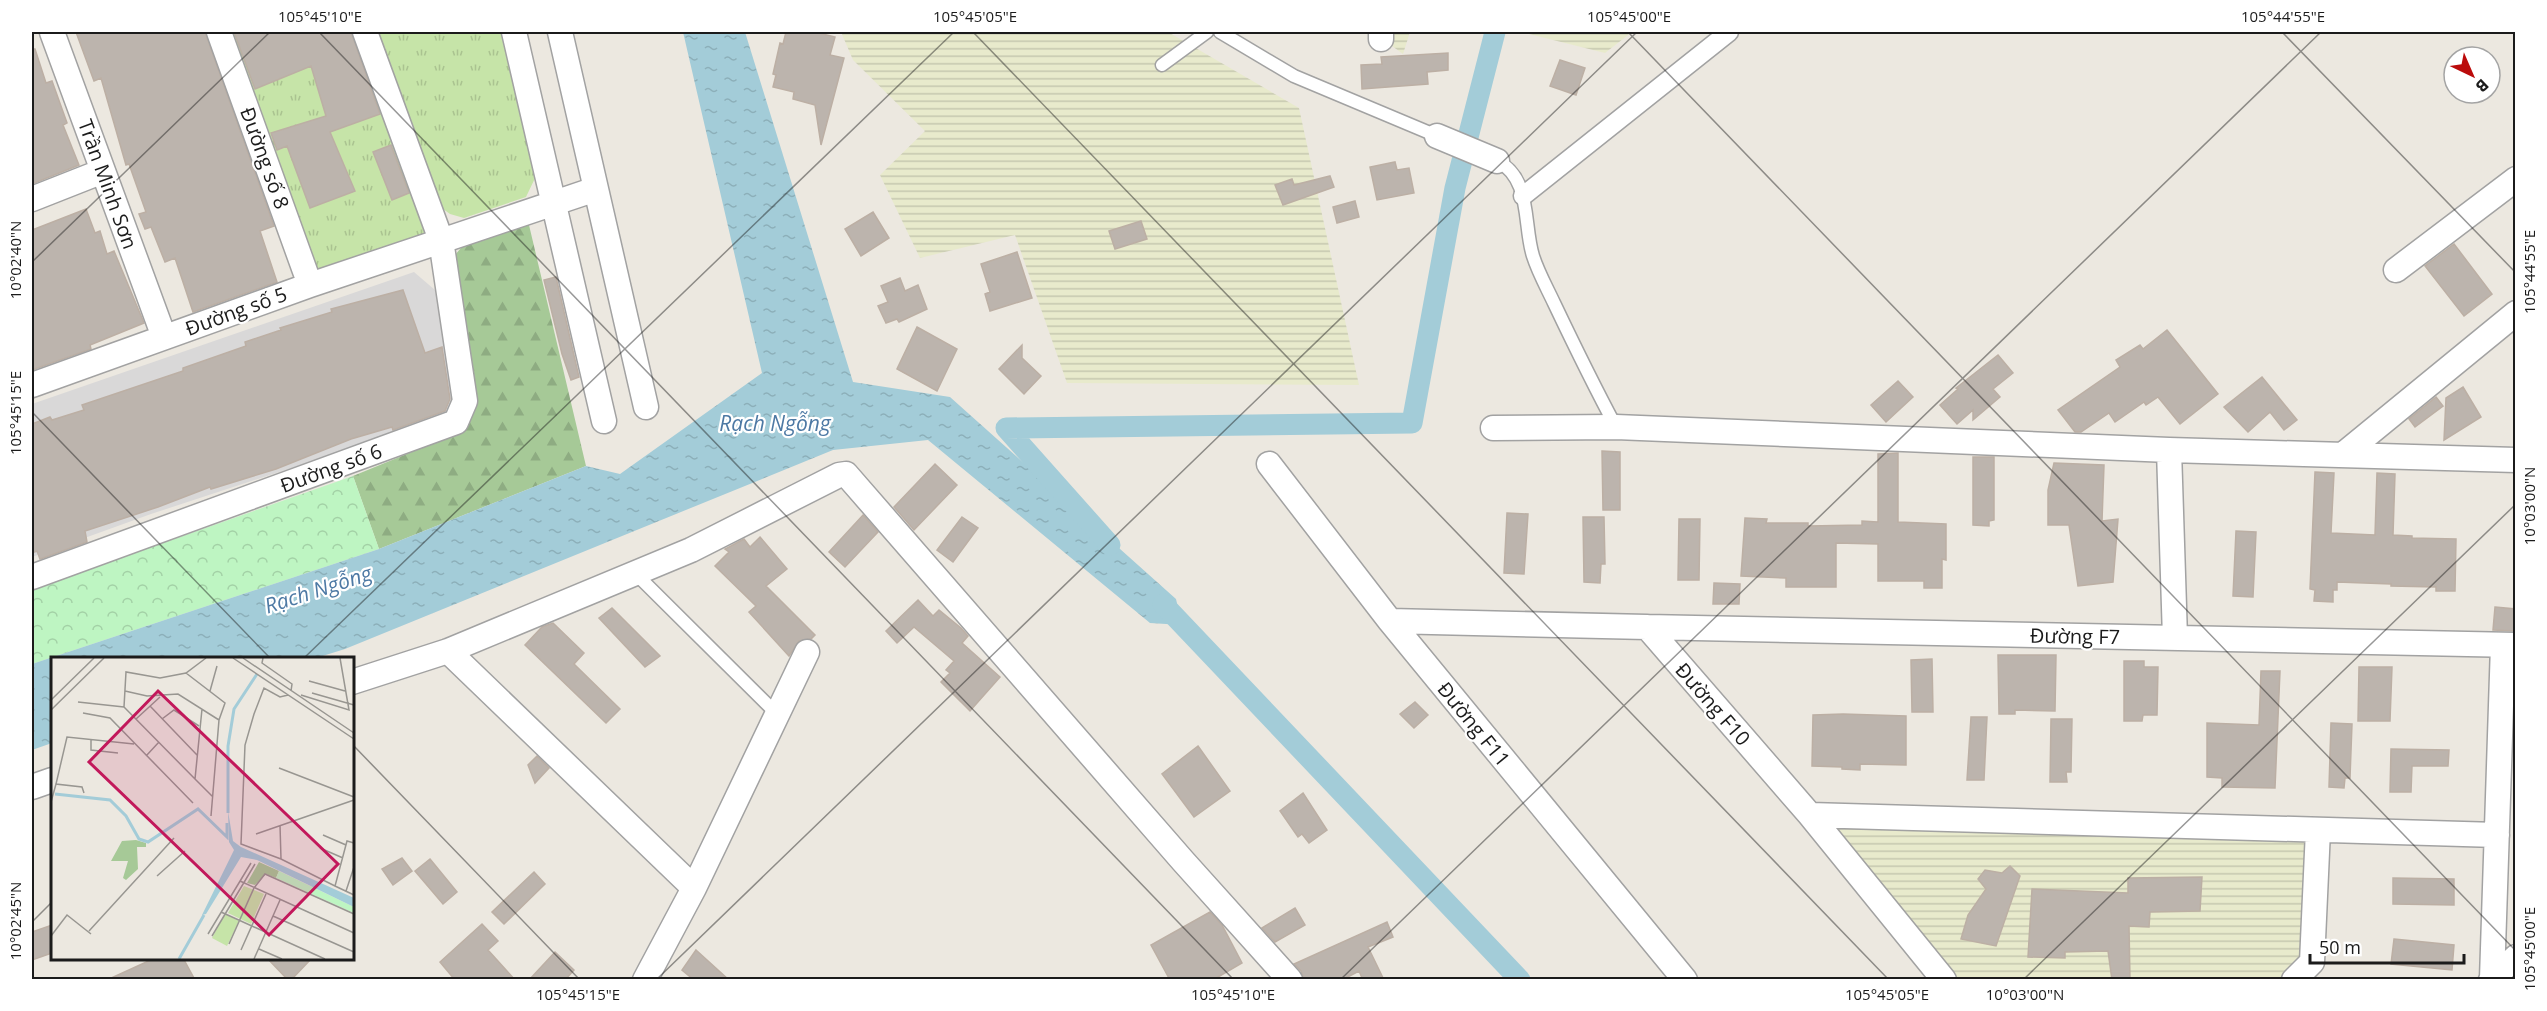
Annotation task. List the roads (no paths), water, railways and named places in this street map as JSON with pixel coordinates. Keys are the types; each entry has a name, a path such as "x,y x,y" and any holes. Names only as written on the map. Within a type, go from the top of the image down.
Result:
{"street":[{"name":"Trần Minh Sơn","path":"52,32 164,338"},
{"name":"Đường số 8","path":"219,32 310,285"},
{"name":"Đường số 6","path":"32,577 456,422 465,401 441,240 364,32"},
{"path":"514,32 604,421"},
{"path":"560,32 646,407"},
{"path":"1522,196 1730,32"},
{"path":"1437,136 1497,161"},
{"path":"32,198 103,171"},
{"path":"2396,270 2516,179"},
{"name":"Đường số 5","path":"32,386 310,285 596,189"},
{"path":"2344,453 2516,313"},
{"path":"1493,428 1616,427 2169,450 2344,453 2516,460"},
{"path":"2169,450 2175,638"},
{"name":"Đường F11","path":"1269,464 1390,621 1684,980"},
{"path":"354,681 448,651 636,574 691,550 839,475 846,474 1183,861 1290,980"},
{"path":"1390,621 1647,627"},
{"name":"Đường F7","path":"1647,627 2509,645"},
{"name":"Đường F10","path":"1647,627 1810,815 1944,980"},
{"path":"2491,979 2509,645"},
{"path":"448,651 693,888"},
{"path":"645,980 693,888 807,652"},
{"path":"32,787 51,780"},
{"path":"1810,815 2497,835"},
{"path":"2294,980 2312,962 2319,830"},
{"path":"2491,979 2516,957"}],"lane":[{"path":"1162,65 1207,32"},
{"path":"1220,32 1294,76 1437,136"},
{"path":"1497,161 1508,166 1516,175 1533,256 1584,368 1616,427"},
{"path":"636,574 776,713"}],"water":[{"name":"Rạch Ngỗng","path":"683,32 745,32 853,382 950,397 1176,599 1182,625 1150,623 928,440 833,450 345,649 319,657 53,657 379,549 586,466 620,474 762,373"},
{"path":"51,658 51,743 32,750 32,664"}],"waterway":[{"path":"1110,545 1006,428 1412,423 1455,188 1495,32"},
{"path":"1163,604 1520,980"}]}
